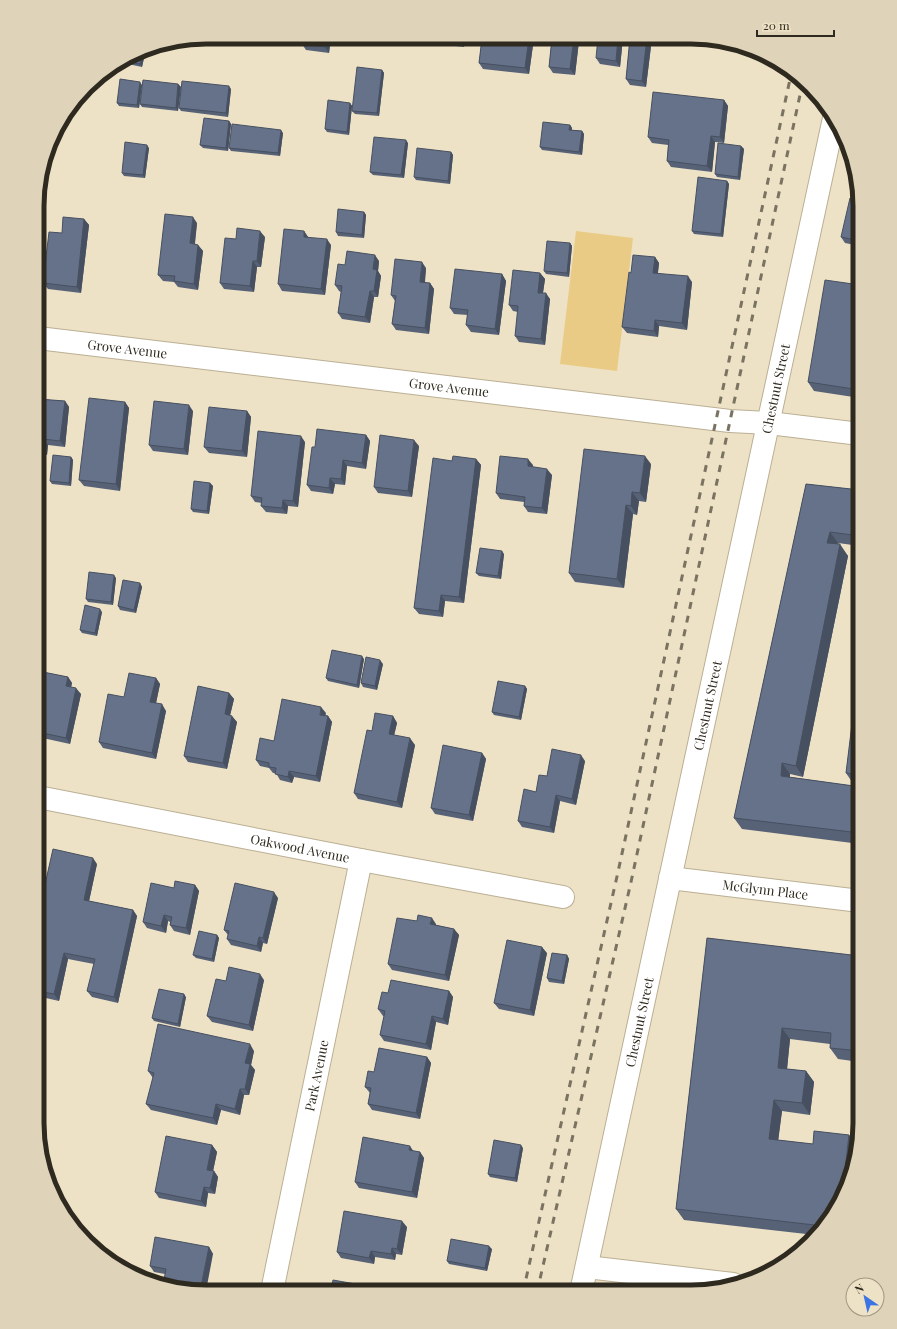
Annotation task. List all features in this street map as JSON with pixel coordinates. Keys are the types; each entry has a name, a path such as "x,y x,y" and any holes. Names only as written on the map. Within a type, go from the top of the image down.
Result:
{"street":[{"name":"Chestnut Street","path":"583,1285 832,127"},
{"name":"Grove Avenue","path":"44,339 730,421 853,433"},
{"name":"Oakwood Avenue","path":"44,798 361,860 563,897"},
{"name":"Park Avenue","path":"273,1285 361,860"},
{"name":"McGlynn Place","path":"670,878 853,899"},
{"path":"587,1268 720,1283"}],"shaded area":[{"path":"576,231 633,238 617,371 560,364"}],"building":[{"path":"302,44 325,44 325,47"},
{"path":"481,44 528,44 525,68 479,63"},
{"path":"551,44 573,44 570,69 549,67"},
{"path":"597,44 617,44 616,61 596,58"},
{"path":"629,44 646,44 642,81 626,79"},
{"path":"142,57 140,64 132,62"},
{"path":"357,67 382,70 377,113 352,111"},
{"path":"120,79 140,82 137,105 117,103"},
{"path":"143,80 178,84 176,108 140,104"},
{"path":"182,81 229,86 226,113 179,108"},
{"path":"653,92 724,100 720,137 711,136 707,166 667,161 669,140 648,137"},
{"path":"328,100 350,103 347,132 325,129"},
{"path":"204,118 229,121 226,148 200,145"},
{"path":"543,122 570,125 569,130 582,131 579,152 540,147"},
{"path":"232,124 281,130 278,153 229,148"},
{"path":"374,137 406,140 401,175 370,172"},
{"path":"125,142 147,145 143,175 122,173"},
{"path":"718,143 741,146 738,177 715,174"},
{"path":"417,148 451,152 448,181 414,177"},
{"path":"698,177 727,181 721,234 692,231"},
{"path":"850,198 853,198 853,240 841,237"},
{"path":"338,209 364,212 362,235 336,232"},
{"path":"165,214 193,217 190,243 198,245 194,284 174,281 175,276 158,275"},
{"path":"63,217 84,219 77,287 44,283 49,232 62,233"},
{"path":"237,228 260,231 257,261 253,261 250,286 220,283 225,238 236,239"},
{"path":"284,229 304,231 304,237 327,239 321,289 278,284"},
{"path":"547,241 570,243 567,273 544,271"},
{"path":"347,251 375,255 373,269 377,270 374,291 370,291 365,317 338,313 342,286 335,285 338,264 345,265"},
{"path":"633,255 655,257 653,273 688,276 682,323 655,320 654,331 622,327 629,272 631,273"},
{"path":"395,259 422,262 420,282 430,283 425,328 392,324 396,296 391,295"},
{"path":"455,269 502,274 495,329 466,325 468,310 450,308"},
{"path":"513,270 540,273 538,293 546,293 541,339 515,336 518,306 509,305"},
{"path":"825,280 853,284 853,389 808,382"},
{"path":"89,398 125,402 116,484 79,480"},
{"path":"44,399 65,401 60,441 44,439"},
{"path":"154,401 189,405 184,449 149,445"},
{"path":"209,407 247,411 242,451 204,447"},
{"path":"317,429 366,435 362,463 343,460 341,479 330,478 329,488 307,485 312,447 315,447"},
{"path":"258,431 301,436 293,501 283,500 282,508 261,506 262,498 251,496"},
{"path":"380,435 414,440 408,491 374,487"},
{"path":"584,449 645,456 640,493 632,492 631,506 626,505 617,579 569,573"},
{"path":"53,455 71,457 69,483 50,481"},
{"path":"453,456 476,459 459,597 441,595 439,611 414,608 433,458 452,461"},
{"path":"500,456 528,459 528,466 547,469 542,508 524,506 525,497 496,493"},
{"path":"194,481 210,483 207,511 191,509"},
{"path":"806,484 853,489 853,535 830,532 827,543 840,544 796,766 782,763 781,776 853,786 853,832 734,818"},
{"path":"480,548 502,551 498,576 476,573"},
{"path":"89,572 114,575 111,602 86,599"},
{"path":"123,580 140,583 134,610 118,606"},
{"path":"85,605 100,609 95,633 80,630"},
{"path":"332,650 362,656 357,685 326,678"},
{"path":"366,657 380,660 375,686 361,683"},
{"path":"44,672 68,677 66,686 76,688 66,738 44,733"},
{"path":"129,673 156,678 150,702 162,704 152,753 99,742 108,694 124,697"},
{"path":"498,681 525,686 519,717 492,712"},
{"path":"198,686 229,693 225,714 232,716 223,763 184,756"},
{"path":"282,699 321,707 320,715 328,716 316,776 289,771 288,777 275,774 276,768 269,767 269,763 256,760 260,738 274,741"},
{"path":"375,713 393,716 389,734 410,738 397,802 354,793 367,730 372,731"},
{"path":"853,716 853,774 846,773"},
{"path":"443,745 482,753 469,815 431,808"},
{"path":"552,749 581,755 572,799 556,795 550,827 518,821 524,789 536,792 539,775 547,776"},
{"path":"53,849 93,858 84,900 133,910 114,997 87,991 95,959 64,953 54,994 44,992 44,889"},
{"path":"175,881 195,885 186,928 170,925 172,917 164,915 161,926 143,922 151,883 174,888"},
{"path":"235,883 274,892 263,938 259,937 257,946 227,939 229,931 224,930"},
{"path":"418,915 432,918 430,924 454,929 445,975 388,964 397,918 417,921"},
{"path":"199,931 217,935 212,959 193,955"},
{"path":"707,938 853,955 853,1050 830,1048 831,1033 782,1028 778,1068 806,1071 802,1103 774,1100 769,1139 813,1144 814,1131 849,1135 845,1173 841,1185 820,1222 817,1225 676,1209"},
{"path":"507,940 542,947 530,1010 494,1003"},
{"path":"552,953 567,955 562,981 547,978"},
{"path":"229,967 260,974 249,1025 207,1016 216,979 226,981"},
{"path":"391,980 449,991 443,1019 432,1016 426,1044 380,1035 385,1011 378,1009 382,992 388,993"},
{"path":"159,989 184,994 178,1024 152,1018"},
{"path":"158,1024 250,1044 245,1063 250,1064 245,1089 240,1089 235,1109 216,1104 213,1118 146,1104 154,1073 148,1071"},
{"path":"379,1048 427,1057 416,1113 368,1104 371,1088 365,1087 368,1071 374,1072"},
{"path":"166,1136 212,1145 207,1170 214,1171 210,1188 204,1187 201,1201 155,1192"},
{"path":"363,1137 410,1146 409,1150 420,1152 412,1192 355,1182"},
{"path":"494,1140 521,1145 515,1178 488,1174"},
{"path":"344,1211 402,1221 397,1249 392,1248 391,1254 371,1251 369,1258 337,1252"},
{"path":"155,1237 209,1247 201,1285 185,1284 164,1279 166,1269 150,1266"},
{"path":"451,1239 489,1246 485,1268 447,1261"},
{"path":"333,1280 361,1285 332,1285"}],"railway":[{"path":"525,1285 618,872 790,77"},
{"path":"539,1285 631,882 802,87"}]}
